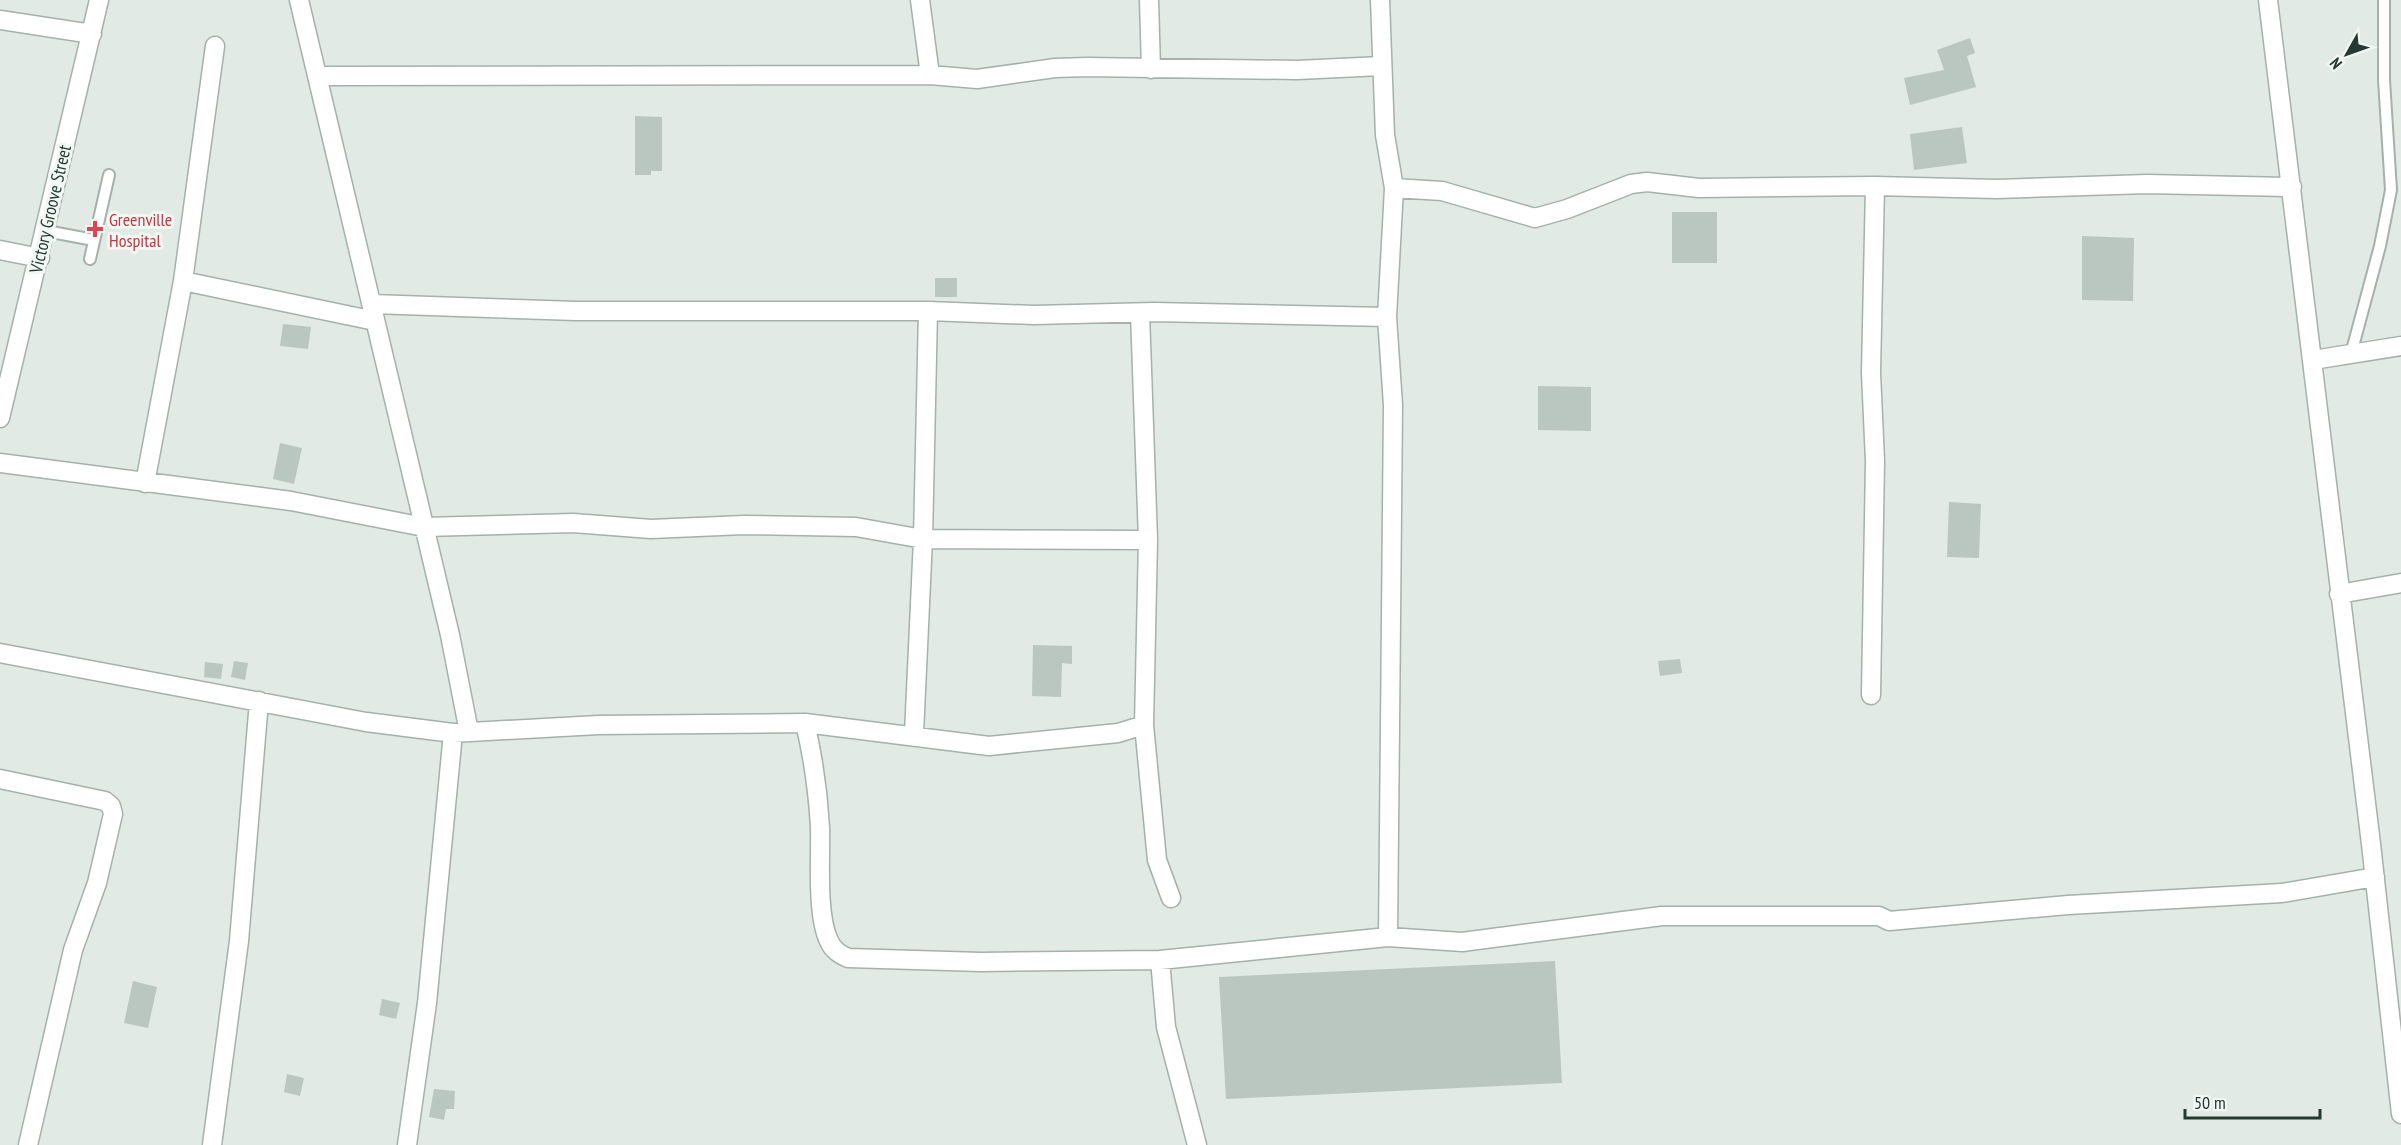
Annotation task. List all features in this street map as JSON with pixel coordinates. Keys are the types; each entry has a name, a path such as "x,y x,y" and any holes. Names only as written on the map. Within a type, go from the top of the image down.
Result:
{"street":[{"name":"Victory Groove Street","path":"0,418 40,258 99,0"},
{"path":"299,0 319,76 450,635 461,732 407,1145"},
{"path":"920,0 930,75"},
{"path":"1149,0 1151,69"},
{"path":"1380,0 1385,135 1394,188 1387,317 1393,405 1388,937"},
{"path":"2268,0 2375,877 2401,1114"},
{"path":"0,20 92,34"},
{"path":"145,483 183,281 214,46"},
{"path":"319,76 930,75 977,79 1055,68 1297,70 1382,66"},
{"path":"1394,188 1442,191 1535,218 1567,210 1631,184 1647,182 1699,188 1875,186 1997,189 2199,184 2292,187"},
{"path":"1871,695 1875,462 1871,373 1875,186"},
{"path":"0,250 40,258"},
{"path":"183,281 374,313 928,311 1034,315 1140,313 1387,317"},
{"path":"914,734 923,539 928,311"},
{"path":"1140,313 1148,540 1144,725 1157,860 1171,898"},
{"path":"2313,360 2401,346"},
{"path":"0,463 291,501 424,527 573,524 651,529 744,525 856,526 923,539 1148,540"},
{"path":"2339,594 2401,583"},
{"path":"0,653 170,687 259,701 366,722 461,732 598,725 805,723 914,734 968,745 989,746 1118,734 1144,725"},
{"path":"212,1145 239,941 259,701"},
{"path":"805,723 814,761 820,825 821,901 828,939 836,952 848,958 981,962 1160,960 1388,937 1462,942 1662,916 1879,916 1889,921 2068,905 2282,893 2375,877"},
{"path":"0,779 105,801 111,806 113,814 97,883 73,950 28,1145"},
{"path":"1160,960 1166,1027 1197,1145"}],"lane":[{"path":"2350,354 2380,246 2391,190 2384,80 2384,0"},
{"path":"90,259 109,175"},
{"path":"46,231 94,240"}],"building":[{"path":"1970,38 1975,53 1967,56 1976,87 1910,105 1904,78 1944,70 1937,50"},
{"path":"635,116 662,117 662,171 651,171 651,175 635,175"},
{"path":"1962,127 1967,163 1914,170 1910,134"},
{"path":"1672,212 1717,212 1717,263 1672,263"},
{"path":"2082,236 2134,238 2133,301 2082,300"},
{"path":"935,278 957,278 957,297 935,297"},
{"path":"283,324 311,327 308,349 280,346"},
{"path":"1538,386 1591,387 1591,431 1538,430"},
{"path":"280,443 302,448 294,484 273,479"},
{"path":"1949,502 1981,504 1979,558 1947,557"},
{"path":"1033,645 1072,646 1072,664 1062,663 1061,697 1032,696"},
{"path":"1680,659 1682,673 1660,676 1658,661"},
{"path":"234,661 248,663 245,680 231,677"},
{"path":"205,662 223,664 221,679 204,677"},
{"path":"1555,961 1562,1083 1226,1099 1219,977"},
{"path":"133,981 157,987 148,1028 124,1023"},
{"path":"382,999 400,1003 396,1019 379,1015"},
{"path":"287,1074 304,1078 300,1096 284,1092"},
{"path":"434,1089 455,1091 454,1109 446,1109 444,1120 429,1117"}],"place":[{"name":"Greenville Hospital","path":"95,229"}]}
